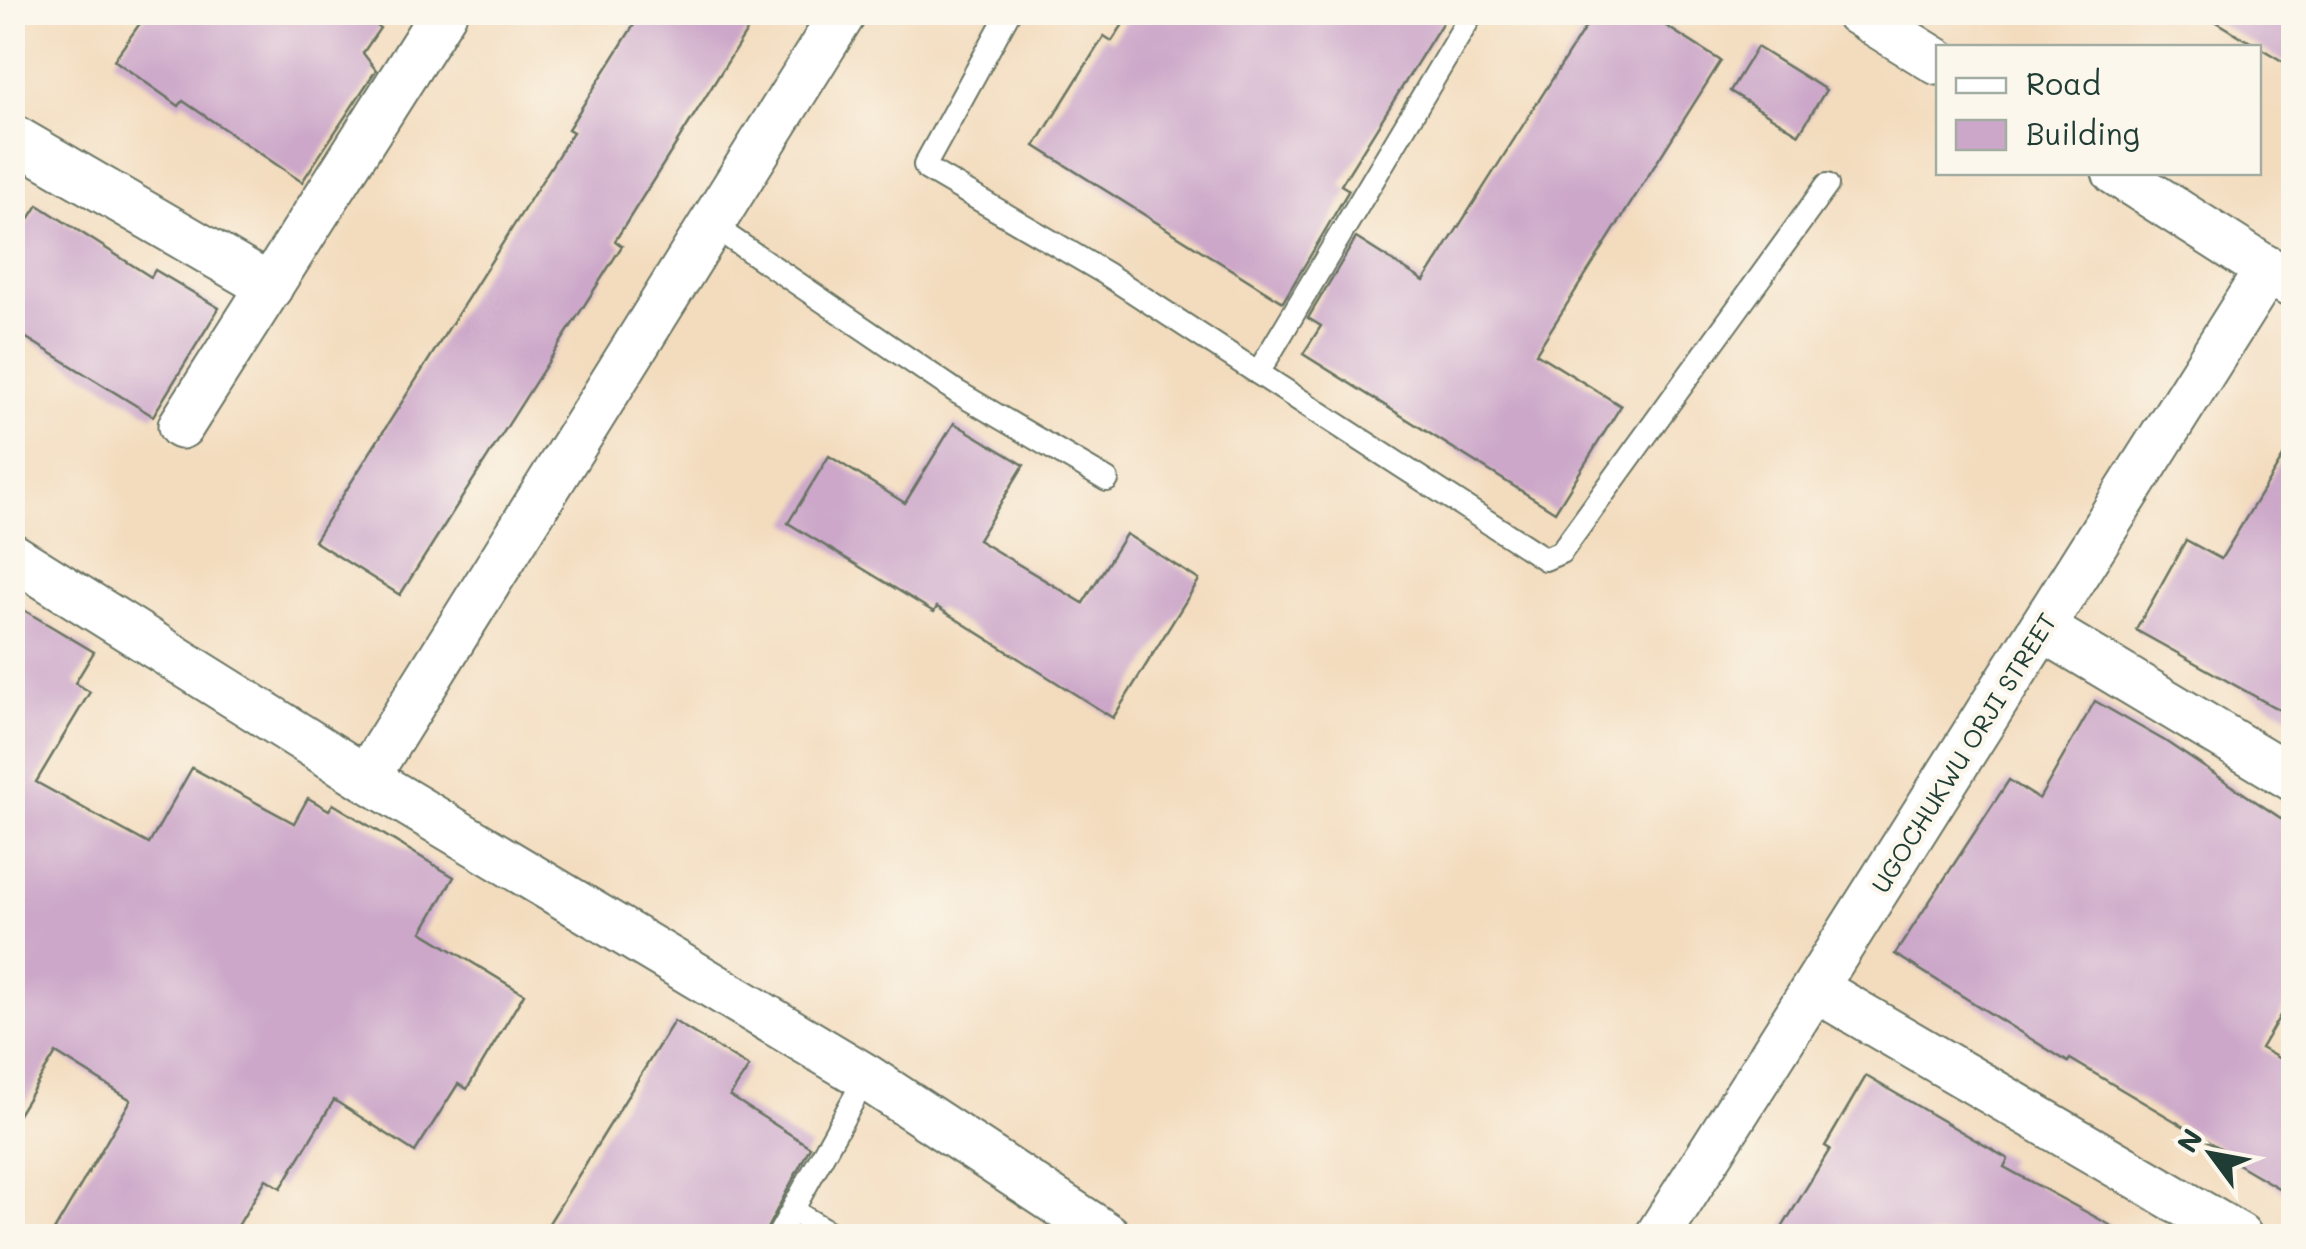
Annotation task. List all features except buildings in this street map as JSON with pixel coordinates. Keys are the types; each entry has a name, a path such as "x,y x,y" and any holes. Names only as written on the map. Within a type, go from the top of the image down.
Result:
{"street":[{"path":"181,426 444,12"},
{"path":"366,778 844,12"},
{"path":"1857,12 1936,61"},
{"path":"12,138 270,287"},
{"path":"2119,175 2281,277"},
{"name":"UGOCHUKWU ORJI STREET","path":"1658,1236 2042,628 2281,277"},
{"path":"12,556 366,778 866,1077 1108,1236"},
{"path":"2042,628 2294,779"},
{"path":"1816,989 2240,1236"}],"lane":[{"path":"1010,12 925,165 927,169 1105,273 1545,560 1561,552 1827,185"},
{"path":"1258,373 1473,12"},
{"path":"713,226 957,392 1107,480"},
{"path":"778,1236 866,1077"},
{"path":"793,1210 836,1236"}]}
